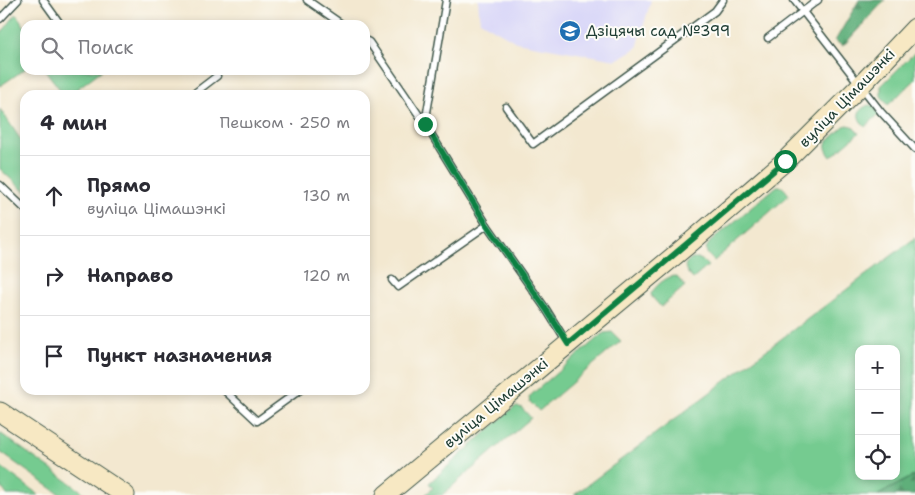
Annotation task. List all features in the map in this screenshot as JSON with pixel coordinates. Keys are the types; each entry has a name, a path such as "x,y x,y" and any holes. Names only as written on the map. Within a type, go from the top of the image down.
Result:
{"main road":[{"name":"вуліца Цімашэнкі","path":"386,495 785,161 915,28"},
{"path":"0,412 125,495"}],"lane":[{"path":"0,19 18,0"},
{"path":"44,0 58,20"},
{"path":"307,0 336,20"},
{"path":"425,124 446,0"},
{"path":"506,107 533,144 715,11 723,0"},
{"path":"794,0 881,112 915,149"},
{"path":"768,38 818,0"},
{"path":"370,43 425,124 487,225 546,309 568,344"},
{"path":"199,90 217,76"},
{"path":"0,185 20,205"},
{"path":"392,280 398,287 487,225"},
{"path":"229,395 257,421 293,395"}],"shaded area":[{"name":"Дзіцячы сад №399","path":"478,0 651,0 637,48 616,60 516,42 480,21"}],"green space":[{"path":"859,0 885,0 843,46 835,41"},
{"path":"16,14 20,20 20,72 0,86 0,35"},
{"path":"915,52 915,80 888,105 881,96 881,86"},
{"path":"49,75 95,75 76,90 60,90"},
{"path":"869,105 873,106 879,114 865,127 860,120 859,112"},
{"path":"0,109 20,139 20,187 0,169"},
{"path":"844,126 852,126 859,133 831,157 826,149 826,143"},
{"path":"777,186 783,187 789,195 714,261 706,250 710,242"},
{"path":"915,238 915,475 878,495 574,495"},
{"path":"697,258 708,266 693,279 685,266 688,261"},
{"path":"673,276 677,277 685,286 661,307 651,294 660,283"},
{"path":"612,332 621,341 539,411 530,402 529,398 532,394 601,335"},
{"path":"517,406 522,408 531,418 442,495 425,495 433,488 429,483"},
{"path":"0,433 87,495 61,495 0,452"},
{"path":"0,466 39,495 7,495 0,485"},
{"path":"915,475 915,495 878,495"}],"place":[{"name":"Дзіцячы сад №399","path":"570,31"}],"route":[{"path":"425,124 487,225 546,309 568,344 785,161"}]}
